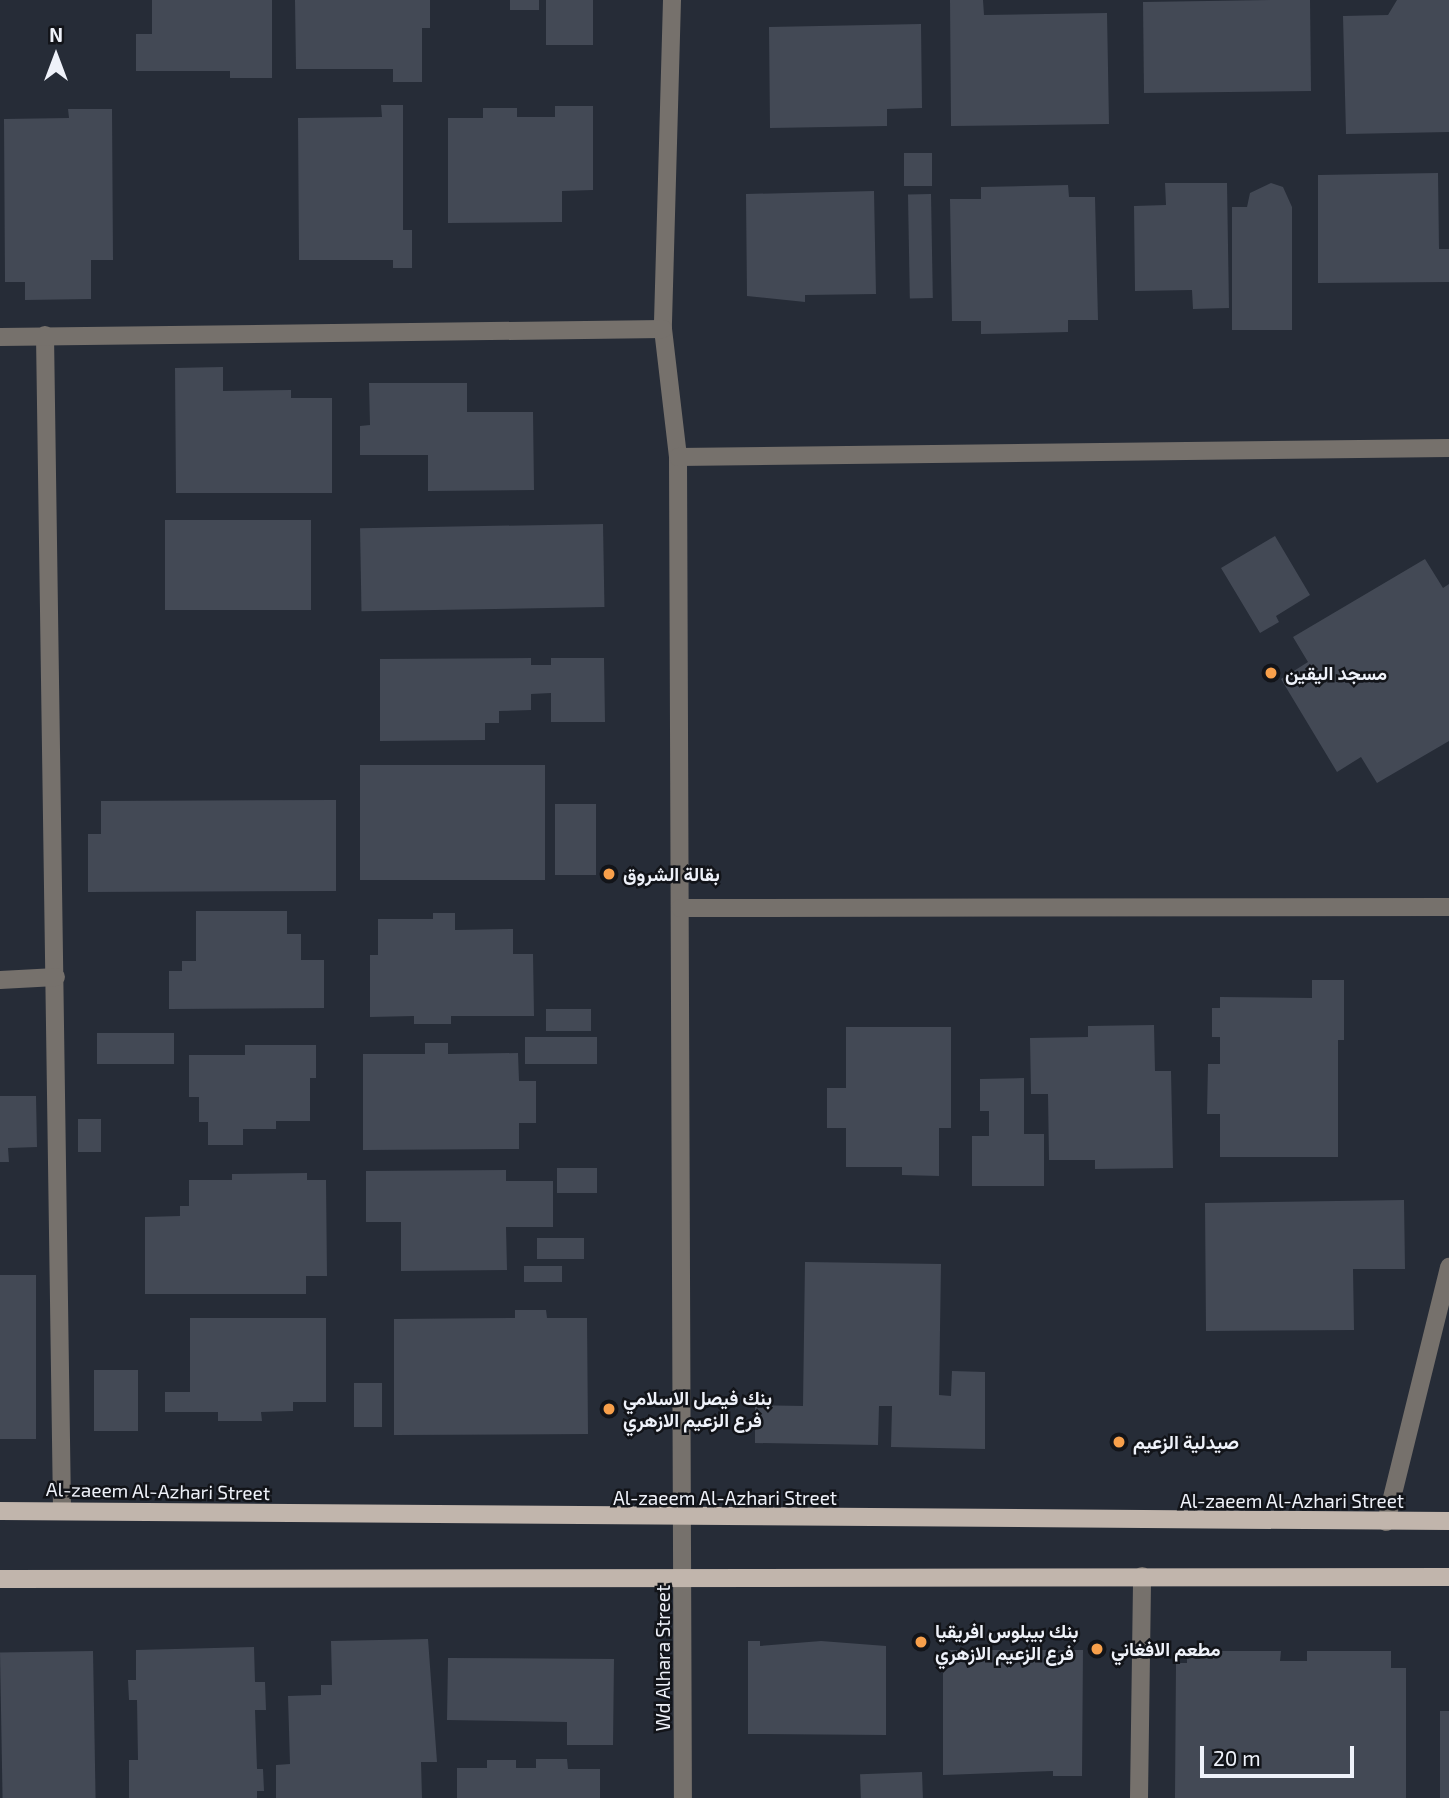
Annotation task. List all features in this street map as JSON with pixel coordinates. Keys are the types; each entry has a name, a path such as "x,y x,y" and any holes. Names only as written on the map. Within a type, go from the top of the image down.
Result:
{"main road":[{"name":"Al-zaeem Al-Azhari Street","path":"0,1511 683,1519 1449,1521"},
{"path":"0,1579 1449,1577"}],"street":[{"name":"Wd Alhara Street","path":"672,0 663,329 678,457 683,1798"},
{"path":"0,337 663,329"},
{"path":"45,335 62,1510"},
{"path":"678,457 1449,448"},
{"path":"680,908 1449,907"},
{"path":"0,980 56,978"},
{"path":"1386,1522 1449,1267"},
{"path":"1139,1798 1142,1576"}],"building":[{"path":"152,0 272,0 272,78 230,78 230,71 136,71 136,34 152,34"},
{"path":"295,0 430,0 430,28 422,28 422,82 393,82 393,69 296,69"},
{"path":"510,0 539,0 539,10 510,10"},
{"path":"546,0 593,0 593,45 546,45"},
{"path":"950,0 983,0 984,15 1107,13 1109,124 951,126"},
{"path":"1310,0 1311,91 1144,93 1143,2"},
{"path":"1397,0 1449,0 1449,132 1346,134 1343,16 1388,15"},
{"path":"921,24 922,108 887,109 887,126 770,128 769,27"},
{"path":"381,105 403,105 403,230 412,230 412,268 393,268 393,260 299,260 298,118 382,117"},
{"path":"555,106 593,106 593,190 562,191 562,222 448,223 448,118 483,118 483,108 517,108 517,117 555,117"},
{"path":"68,109 112,109 113,260 91,260 91,299 25,300 25,282 5,282 4,119 69,118"},
{"path":"904,153 932,153 932,186 904,186"},
{"path":"1438,173 1439,249 1449,249 1449,282 1318,283 1318,175"},
{"path":"1165,183 1227,183 1229,308 1193,309 1192,290 1135,291 1134,206 1166,205"},
{"path":"1271,183 1283,187 1292,207 1292,330 1232,330 1232,207 1247,207 1250,193"},
{"path":"1068,185 1069,197 1095,197 1098,320 1068,320 1068,332 981,334 981,321 952,321 950,199 981,199 981,187"},
{"path":"874,191 876,294 805,295 805,302 747,296 746,194"},
{"path":"908,194 931,194 933,298 910,298"},
{"path":"223,367 223,391 291,390 291,398 332,398 332,493 176,493 175,368"},
{"path":"369,383 467,383 467,412 533,412 534,490 428,491 428,455 360,455 360,426 370,425"},
{"path":"165,520 311,520 311,610 165,610"},
{"path":"603,524 604,607 361,611 360,528"},
{"path":"1275,536 1310,595 1276,616 1279,622 1260,633 1221,568"},
{"path":"1425,559 1443,588 1449,584 1449,741 1377,783 1361,757 1337,772 1281,679 1308,662 1293,637"},
{"path":"531,658 531,665 551,665 551,658 604,658 605,722 551,722 551,693 531,694 531,710 499,711 499,723 485,723 485,740 380,741 380,659"},
{"path":"360,765 545,765 545,880 360,880"},
{"path":"336,800 336,891 88,892 88,834 101,834 101,801"},
{"path":"555,804 596,804 596,875 555,875"},
{"path":"196,911 287,911 287,934 301,934 301,960 324,960 324,1008 169,1009 169,971 182,971 182,961 196,961"},
{"path":"433,913 455,913 455,930 513,929 513,954 533,954 534,1016 451,1016 451,1024 414,1024 414,1016 370,1017 370,955 378,955 378,919 433,919"},
{"path":"1312,980 1344,980 1344,1040 1338,1040 1338,1157 1220,1157 1220,1114 1207,1114 1208,1064 1220,1064 1220,1037 1212,1037 1212,1008 1220,1008 1220,997 1312,998"},
{"path":"546,1009 591,1009 591,1031 546,1031"},
{"path":"1154,1025 1155,1071 1171,1071 1173,1168 1095,1169 1095,1160 1049,1160 1048,1094 1031,1094 1030,1038 1088,1037 1088,1026"},
{"path":"846,1027 951,1027 951,1128 939,1128 939,1176 902,1175 902,1167 846,1167 846,1128 827,1128 827,1088 846,1088"},
{"path":"97,1033 174,1033 174,1064 97,1064"},
{"path":"525,1037 597,1037 597,1064 525,1064"},
{"path":"425,1043 448,1043 448,1054 518,1053 519,1081 536,1081 536,1123 519,1123 519,1149 363,1150 363,1054 425,1054"},
{"path":"245,1045 316,1045 316,1078 310,1078 310,1121 276,1121 276,1129 243,1129 243,1145 208,1145 208,1122 199,1122 199,1097 189,1097 189,1055 245,1055"},
{"path":"1024,1078 1024,1134 1044,1134 1044,1186 972,1186 972,1136 989,1136 989,1111 980,1111 980,1079"},
{"path":"0,1096 36,1096 37,1147 8,1148 9,1162 0,1162"},
{"path":"78,1119 101,1119 101,1152 78,1152"},
{"path":"557,1168 597,1168 597,1193 557,1193"},
{"path":"506,1170 506,1181 553,1181 553,1227 506,1227 507,1270 401,1271 401,1222 366,1222 366,1171"},
{"path":"307,1173 307,1180 326,1180 327,1276 306,1276 306,1294 145,1294 145,1217 180,1216 180,1206 189,1206 189,1180 232,1180 232,1174"},
{"path":"1404,1200 1405,1269 1353,1269 1354,1330 1206,1331 1205,1203"},
{"path":"537,1238 584,1238 584,1259 537,1259"},
{"path":"805,1262 941,1264 939,1395 951,1396 952,1371 985,1372 985,1449 891,1447 892,1406 879,1406 878,1445 755,1443 755,1405 803,1406"},
{"path":"524,1266 562,1266 562,1282 524,1282"},
{"path":"0,1275 36,1275 36,1439 0,1439"},
{"path":"515,1310 546,1310 547,1318 587,1318 588,1434 394,1435 394,1319 515,1318"},
{"path":"190,1318 326,1318 326,1402 293,1402 293,1411 261,1412 262,1421 218,1421 218,1412 165,1412 165,1392 190,1392"},
{"path":"94,1370 138,1370 138,1431 94,1431"},
{"path":"354,1383 382,1383 382,1427 354,1427"},
{"path":"428,1639 437,1762 421,1762 422,1798 276,1798 276,1765 290,1764 288,1696 321,1695 321,1685 332,1685 331,1641"},
{"path":"748,1641 760,1641 760,1646 821,1641 886,1646 886,1735 748,1734"},
{"path":"254,1647 255,1682 265,1682 266,1710 255,1710 257,1769 263,1769 264,1791 257,1791 257,1798 129,1798 129,1760 138,1760 137,1700 129,1700 128,1680 136,1680 136,1650"},
{"path":"943,1650 1083,1650 1082,1776 1053,1776 1053,1771 943,1775"},
{"path":"93,1651 96,1798 3,1798 0,1653"},
{"path":"1187,1651 1281,1651 1280,1661 1307,1661 1307,1651 1391,1651 1391,1668 1406,1668 1406,1798 1175,1798 1176,1663 1187,1663"},
{"path":"448,1658 614,1659 613,1745 567,1745 567,1722 447,1720"},
{"path":"1440,1711 1449,1711 1449,1798 1440,1798"},
{"path":"536,1759 567,1759 568,1769 600,1769 600,1798 457,1798 457,1768 487,1768 487,1760 516,1760 516,1768 536,1768"},
{"path":"922,1772 923,1798 861,1798 860,1774"}],"place":[{"name":"مسجد اليقين","path":"1271,673"},
{"name":"بقالة الشروق","path":"609,874"},
{"name":"بنك فيصل الاسلامي فرع الزعيم الازهري","path":"609,1409"},
{"name":"صيدلية الزعيم","path":"1119,1442"},
{"name":"بنك بيبلوس افريقيا فرع الزعيم الازهري","path":"921,1642"},
{"name":"مطعم الافغاني","path":"1097,1649"}]}
